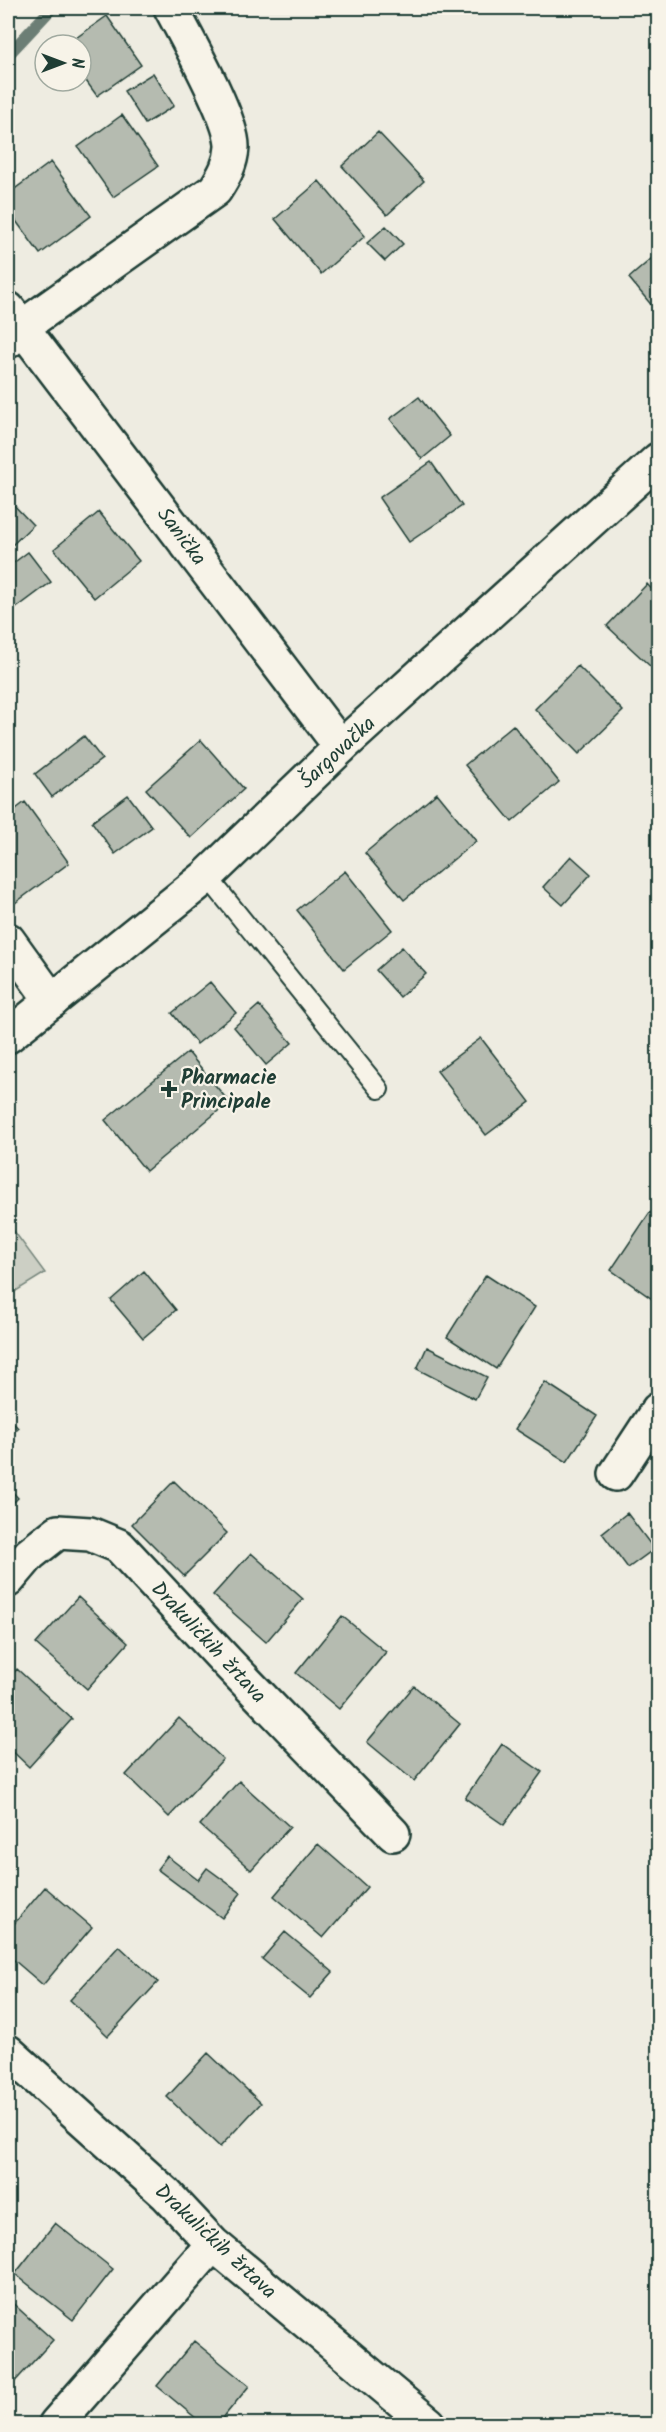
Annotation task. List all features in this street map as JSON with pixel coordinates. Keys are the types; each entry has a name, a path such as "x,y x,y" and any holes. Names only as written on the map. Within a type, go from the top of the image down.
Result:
{"street":[{"name":"Sanička","path":"171,8 227,122 232,146 227,171 215,190 12,326 341,747"},
{"name":"Šargovačka","path":"8,1036 207,876 341,747 658,460"},
{"path":"8,940 52,1001"},
{"path":"616,1474 658,1410"},
{"name":"Drakulićkih žrtava","path":"8,1580 30,1554 58,1532 90,1534 119,1546 393,1834"},
{"name":"Drakulićkih žrtava","path":"8,2052 166,2194 213,2244 429,2424"},
{"path":"56,2424 213,2244"}],"lane":[{"path":"207,876 379,1089"}],"shaded area":[{"path":"8,1223 45,1273 8,1296"}],"building":[{"path":"107,16 141,65 97,96 93,90 93,33 83,33"},
{"path":"153,73 174,106 145,124 124,91"},
{"path":"122,115 158,166 113,197 78,147"},
{"path":"378,132 424,181 387,215 342,166"},
{"path":"51,162 91,216 40,254 8,210 8,194"},
{"path":"319,181 365,236 321,274 275,219"},
{"path":"386,226 403,244 385,261 367,243"},
{"path":"658,253 658,313 629,278"},
{"path":"419,397 450,436 422,459 390,419"},
{"path":"431,462 462,506 409,542 379,498"},
{"path":"8,499 33,525 8,549"},
{"path":"99,512 139,561 94,598 54,549"},
{"path":"28,552 51,582 11,612 8,608 8,567"},
{"path":"647,584 658,596 658,658 651,667 607,626"},
{"path":"578,666 623,711 579,754 535,709"},
{"path":"513,725 559,782 512,822 465,765"},
{"path":"84,736 102,759 52,797 35,774"},
{"path":"201,740 244,789 191,838 146,789"},
{"path":"437,793 476,841 404,900 365,853"},
{"path":"128,795 152,827 115,854 92,822"},
{"path":"25,802 69,863 15,903 8,893 8,815"},
{"path":"571,856 591,874 563,905 543,887"},
{"path":"345,871 392,930 344,969 297,910"},
{"path":"402,947 426,974 400,997 376,970"},
{"path":"210,982 236,1013 197,1044 172,1013"},
{"path":"259,1005 292,1043 266,1065 234,1027"},
{"path":"481,1038 530,1102 486,1135 437,1071"},
{"path":"188,1052 229,1102 146,1171 105,1120"},
{"path":"650,1212 658,1218 658,1303 611,1270"},
{"path":"144,1271 176,1310 143,1338 111,1300"},
{"path":"486,1275 535,1307 496,1369 447,1337"},
{"path":"427,1347 487,1377 475,1399 417,1369"},
{"path":"545,1382 597,1416 567,1462 515,1429"},
{"path":"8,1417 18,1428 8,1437"},
{"path":"174,1481 227,1533 184,1576 132,1524"},
{"path":"8,1487 18,1498 8,1508"},
{"path":"627,1513 654,1549 628,1568 602,1533"},
{"path":"251,1553 303,1599 266,1642 213,1595"},
{"path":"78,1597 128,1643 87,1689 36,1644"},
{"path":"342,1616 386,1652 339,1709 296,1673"},
{"path":"17,1669 72,1719 29,1767 8,1747 8,1679"},
{"path":"414,1686 460,1724 414,1781 367,1742"},
{"path":"179,1718 223,1759 169,1817 126,1775"},
{"path":"502,1744 542,1772 504,1825 465,1798"},
{"path":"239,1781 290,1827 251,1870 200,1825"},
{"path":"318,1844 367,1887 323,1938 274,1896"},
{"path":"167,1856 198,1880 207,1868 241,1893 222,1918 157,1869"},
{"path":"45,1887 92,1927 43,1985 8,1955 8,1931"},
{"path":"285,1932 333,1972 310,1998 262,1959"},
{"path":"119,1946 158,1982 108,2036 70,2000"},
{"path":"208,2053 261,2103 220,2147 167,2097"},
{"path":"55,2223 113,2269 73,2320 15,2274"},
{"path":"8,2299 53,2340 9,2388 8,2386"},
{"path":"194,2341 249,2386 218,2424 203,2424 157,2386"}],"waterway":[{"path":"8,55 52,8"}],"place":[{"name":"Pharmacie Principale","path":"169,1089"}]}
